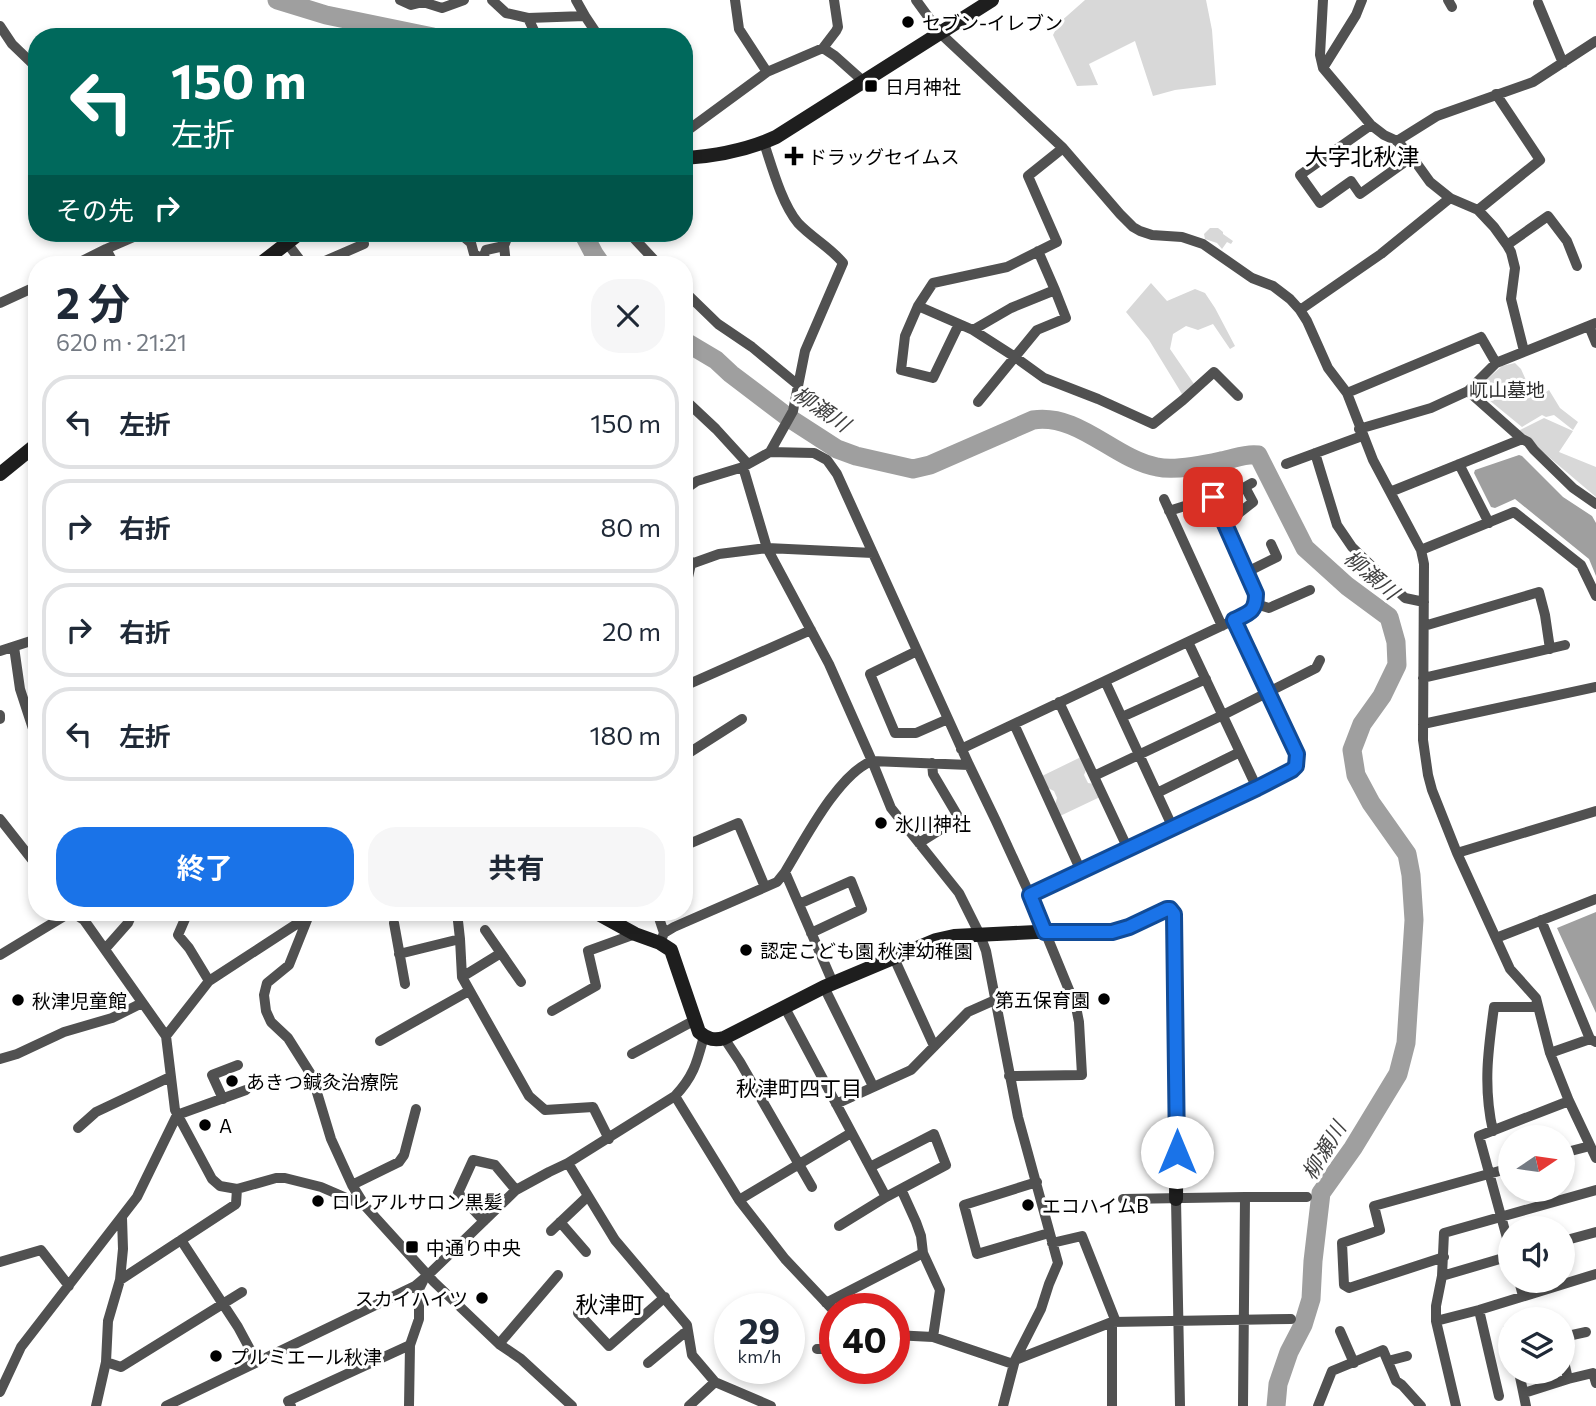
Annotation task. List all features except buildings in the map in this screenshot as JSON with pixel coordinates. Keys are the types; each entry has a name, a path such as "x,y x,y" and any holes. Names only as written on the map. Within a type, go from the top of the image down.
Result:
{"street":[{"path":"400,0 411,5 423,1 442,8 464,0"},
{"path":"492,0 506,13 528,18 585,16"},
{"path":"576,0 594,28"},
{"path":"735,0 739,29 767,72"},
{"path":"693,126 767,72 823,48 838,27 834,0"},
{"path":"916,0 940,33 1063,148 1133,227 1152,235 1182,237 1203,244 1251,278 1284,293 1300,310 1328,368 1346,393 1361,432 1421,551 1424,564 1423,740 1428,775 1437,806 1510,968 1536,998 1550,1053 1596,1158"},
{"path":"693,157 747,148 776,138 992,0"},
{"path":"1323,0 1320,55 1323,68 1371,125 1397,141 1430,182 1450,198 1478,210 1507,245 1515,268 1511,299 1524,351"},
{"path":"1323,68 1356,15 1362,0"},
{"path":"1538,3 1563,63"},
{"path":"528,18 533,28"},
{"path":"0,26 12,44 28,59"},
{"path":"1397,141 1437,116 1533,82 1596,41"},
{"path":"823,48 863,81"},
{"path":"1478,210 1540,160 1496,94"},
{"path":"1371,125 1300,175 1320,203 1351,181 1360,194 1412,157"},
{"path":"764,143 783,196 797,222 843,263 805,351 793,411 770,452"},
{"path":"959,324 933,378 901,370 905,337 918,306 933,283 1007,267 1056,242 1028,176 1063,148"},
{"path":"1300,310 1381,254 1450,198"},
{"path":"1507,245 1548,216 1567,241 1577,267"},
{"path":"92,256 122,242"},
{"path":"337,256 365,244 364,242"},
{"path":"505,256 506,242"},
{"path":"637,242 651,256"},
{"path":"270,256 286,243 297,256"},
{"path":"484,256 486,250 504,246"},
{"path":"106,249 110,256"},
{"path":"978,402 1037,330 1066,318 1038,251"},
{"path":"0,303 28,290"},
{"path":"973,330 1011,309 1055,290"},
{"path":"693,300 718,324 798,385"},
{"path":"918,306 973,330 1044,378 1153,424 1213,372 1238,396"},
{"path":"1286,464 1468,391 1496,363 1524,351 1592,325 1596,343"},
{"path":"1346,393 1481,337 1496,363"},
{"path":"1468,391 1528,442 1573,488 1596,504"},
{"path":"693,407 716,429 746,465 767,548 829,664 891,808 960,893 986,951 1018,1117 1058,1263 1041,1309 1014,1362 1003,1406"},
{"path":"1390,492 1522,439"},
{"path":"0,474 28,451"},
{"path":"693,483 746,465 770,452 814,453 827,460 836,474 1030,895 1076,1007 1082,1075 1009,1076"},
{"path":"1315,453 1337,525 1352,547 1405,598 1424,602"},
{"path":"1459,464 1489,523"},
{"path":"1225,524 1254,502 1245,487 1252,483"},
{"path":"961,749 1251,611 1256,604 1256,594 1213,497 1169,511"},
{"path":"1164,499 1222,626"},
{"path":"1421,551 1514,512 1581,565 1596,596"},
{"path":"1247,572 1277,557 1271,544"},
{"path":"693,563 719,554 767,548 873,553"},
{"path":"1256,604 1269,608 1310,590"},
{"path":"1424,626 1539,592 1550,649"},
{"path":"1030,895 1257,788 1296,766 1297,754 1234,620"},
{"path":"693,682 811,630"},
{"path":"0,651 28,642"},
{"path":"1188,642 1257,788"},
{"path":"1423,678 1565,645"},
{"path":"14,647 20,689 28,713"},
{"path":"917,651 870,674 895,733 916,733 948,719"},
{"path":"1094,776 1316,668 1320,660"},
{"path":"1122,717 1206,679"},
{"path":"1105,681 1173,828"},
{"path":"1423,724 1596,687"},
{"path":"1059,702 1128,849"},
{"path":"693,750 741,719"},
{"path":"1013,724 1081,871"},
{"path":"1157,793 1240,752"},
{"path":"611,921 635,934 662,938 777,882 828,802 864,764 872,761 969,765"},
{"path":"919,843 959,818 933,774 932,764"},
{"path":"1457,853 1596,811"},
{"path":"0,819 28,855"},
{"path":"693,842 738,823 765,887"},
{"path":"785,872 811,933 828,985 873,1086"},
{"path":"799,904 851,881 862,909 811,933"},
{"path":"1496,938 1596,899"},
{"path":"659,921 662,938 671,950 699,1032 714,1040 724,1038 828,985 936,940 954,936 1112,932 1170,909 1174,914 1180,1406"},
{"path":"1541,920 1593,1040 1550,1053"},
{"path":"0,955 57,921"},
{"path":"85,921 166,1036 175,1110 212,1179 220,1186 237,1189 285,1178 321,1187 365,1206"},
{"path":"105,949 129,921"},
{"path":"184,921 178,935 209,981"},
{"path":"166,1036 209,981 297,921"},
{"path":"306,921 289,965 267,983 264,995 266,1011 271,1023 288,1038 312,1076 331,1139 352,1185 365,1206 428,1275 499,1344 521,1359 572,1406"},
{"path":"458,921 462,977 528,1096 545,1110 593,1107 609,1139"},
{"path":"394,923 405,984"},
{"path":"485,929 521,982"},
{"path":"552,1012 596,986 588,951 635,934"},
{"path":"400,954 460,939"},
{"path":"462,977 501,953"},
{"path":"894,958 934,1046"},
{"path":"380,1041 469,991"},
{"path":"836,1104 911,1070 968,1013 995,1000"},
{"path":"1,1055 17,1054 64,1032 112,1018 142,1003"},
{"path":"784,1006 886,1197"},
{"path":"1493,1131 1488,1109 1487,1066 1494,1007 1538,1006"},
{"path":"632,1054 695,1020"},
{"path":"166,1406 415,1286 516,1190 609,1139 675,1096 687,1084 695,1068 704,1036"},
{"path":"724,1038 812,1187"},
{"path":"223,1099 212,1075 238,1065"},
{"path":"78,1128 96,1112 170,1077"},
{"path":"0,1392 21,1348 137,1197 177,1115 246,1090"},
{"path":"675,1096 739,1200 785,1259 819,1295"},
{"path":"1569,1101 1479,1136 1489,1174 1502,1216 1596,1190"},
{"path":"352,1185 399,1162 404,1155 416,1109"},
{"path":"739,1200 851,1133"},
{"path":"838,1226 946,1165 934,1134 870,1167"},
{"path":"1575,1150 1590,1146"},
{"path":"484,1221 458,1193 472,1160 495,1165 516,1190"},
{"path":"568,1163 615,1240 687,1325 692,1355 714,1381"},
{"path":"1444,1257 1349,1288 1344,1284 1342,1243 1380,1230 1374,1206 1498,1171"},
{"path":"1037,1182 964,1205 977,1254 1051,1238 1082,1236 1114,1322 1112,1406"},
{"path":"120,1280 236,1204 237,1189"},
{"path":"901,1189 916,1222 923,1254 940,1290 933,1338"},
{"path":"551,1231 588,1196"},
{"path":"1243,1406 1245,1197"},
{"path":"1123,1199 1307,1197"},
{"path":"96,1406 106,1362 108,1321 120,1280 122,1217"},
{"path":"1456,1406 1436,1321 1444,1257 1444,1233 1498,1217"},
{"path":"560,1222 586,1252"},
{"path":"1575,1238 1596,1232"},
{"path":"181,1240 239,1328 254,1362"},
{"path":"0,1262 41,1250 69,1286"},
{"path":"846,1293 923,1254"},
{"path":"1442,1276 1498,1260"},
{"path":"1436,1321 1596,1274"},
{"path":"408,1406 410,1345 419,1319 419,1289 428,1275"},
{"path":"499,1344 558,1275"},
{"path":"106,1362 121,1367 242,1292"},
{"path":"580,1320 609,1346 631,1333 665,1297"},
{"path":"1479,1310 1499,1396"},
{"path":"910,1336 933,1338 1014,1362 1114,1322 1291,1319"},
{"path":"1340,1331 1354,1363"},
{"path":"648,1363 688,1332"},
{"path":"1575,1334 1586,1332"},
{"path":"291,1406 288,1401 410,1345"},
{"path":"1318,1406 1332,1371 1383,1350 1396,1381 1421,1406"},
{"path":"1388,1361 1407,1356"},
{"path":"1575,1377 1592,1373 1596,1383"},
{"path":"689,1406 714,1383"},
{"path":"719,1384 765,1405"},
{"path":"1521,1384 1526,1406"},
{"path":"1524,1393 1552,1384"}],"green space":[{"path":"1085,0 1206,0 1212,30 1216,85 1175,90 1153,96 1135,41 1089,64 1098,85 1077,86 1053,35 1059,23"},
{"path":"1210,228 1218,228 1233,241 1231,244 1227,242 1222,249 1217,243 1205,239 1204,234"},
{"path":"1151,283 1167,301 1195,289 1205,293 1235,346 1230,349 1213,324 1198,330 1186,326 1173,334 1170,349 1194,384 1182,394 1149,340 1126,312"},
{"name":"屼山墓地","path":"1515,363 1521,369 1536,399 1549,390 1560,408 1578,422 1573,430 1554,415 1542,415 1522,427 1478,391 1478,387 1502,366"},
{"path":"1544,418 1573,431 1559,452 1596,467 1596,497 1518,431"},
{"path":"1081,757 1087,768 1084,775 1088,783 1094,784 1100,797 1060,816 1055,805 1057,798 1054,791 1048,788 1042,776"}],"shaded area":[{"path":"1519,455 1563,497 1592,516 1596,523 1596,576 1589,559 1515,499 1495,508 1491,507 1474,473 1475,470"},
{"path":"1596,912 1596,1013 1557,928"}],"waterway":[{"name":"柳瀬川","path":"277,0 326,15 389,28"},
{"name":"柳瀬川","path":"588,242 595,256"},
{"name":"柳瀬川","path":"693,346 716,360 789,418 837,449 913,469 930,465 1033,420 1066,423 1126,455 1157,467 1189,467 1244,455 1258,455 1305,548 1347,586 1389,617 1396,642 1397,665 1382,696 1362,724 1352,750 1356,775 1371,803 1407,854 1411,875 1414,920 1406,1043 1398,1074 1353,1148 1321,1193 1311,1299 1278,1384 1276,1406"}],"place":[{"name":"セブン-イレブン","path":"908,22"},
{"name":"日月神社","path":"871,86"},
{"name":"ドラッグセイムス","path":"794,156"},
{"name":"氷川神社","path":"881,823"},
{"name":"認定こども園 秋津幼稚園","path":"746,950"},
{"name":"第五保育園","path":"1104,999"},
{"name":"秋津児童館","path":"18,1000"},
{"name":"あきつ鍼灸治療院","path":"232,1081"},
{"name":"A","path":"205,1125"},
{"name":"ロレアルサロン黒髪","path":"318,1201"},
{"name":"エコハイムB","path":"1028,1205"},
{"name":"中通り中央","path":"412,1247"},
{"name":"スカイハイツ","path":"482,1298"},
{"name":"プルミエール秋津","path":"216,1356"}],"district":[{"name":"大字北秋津","path":"1362,156"},
{"name":"秋津町四丁目","path":"799,1087"},
{"name":"秋津町","path":"610,1304"}],"route":[{"path":"1177,1152 1174,914 1167,909 1112,932 1045,932 1030,895 1257,788 1296,766 1297,754 1234,620 1251,611 1256,604 1256,594 1213,497"}]}
